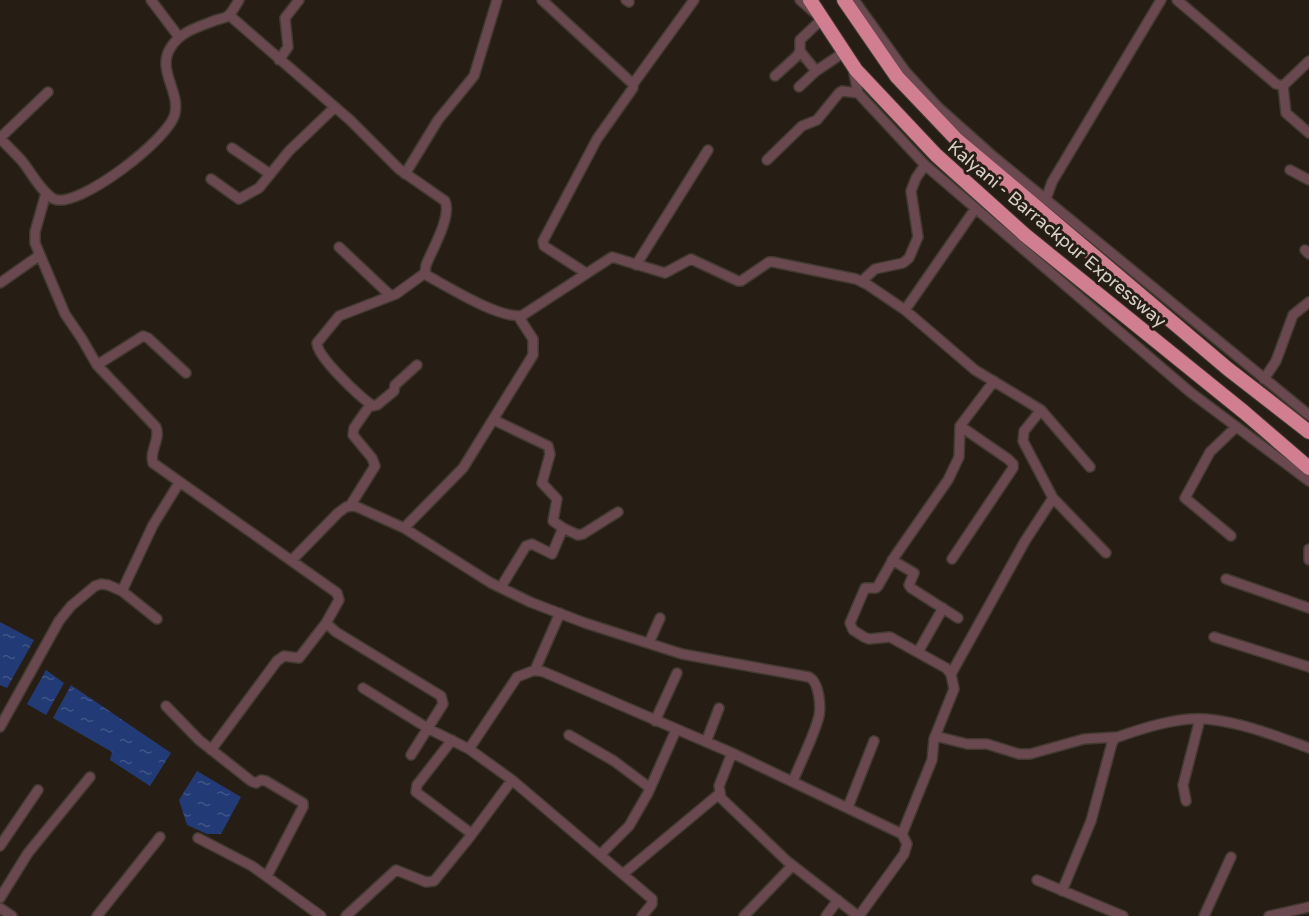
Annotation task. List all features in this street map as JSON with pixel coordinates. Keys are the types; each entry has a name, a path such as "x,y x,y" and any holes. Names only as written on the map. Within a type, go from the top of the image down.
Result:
{"highway":[{"name":"Kalyani - Barrackpur Expressway","path":"810,0 852,64 936,154 1025,235 1244,412 1309,468"},
{"name":"Kalyani - Barrackpur Expressway","path":"844,0 897,78 957,139 1228,369 1309,432"}],"street":[{"path":"151,0 179,37"},
{"path":"48,92 1,141 33,175 46,193 53,199 64,201 128,165 167,129 176,112 166,68 170,48 179,37 194,28 229,15 239,0"},
{"path":"279,60 288,45 285,18 300,0"},
{"path":"405,174 438,120 474,76 497,0"},
{"path":"542,0 633,84"},
{"path":"586,273 544,246 543,240 597,139 633,84 694,0"},
{"path":"800,0 822,19 800,40 800,51 816,71"},
{"path":"854,0 899,64 938,107 1046,199 1309,415"},
{"path":"1046,199 1052,182 1161,0"},
{"path":"1177,0 1276,84 1282,86"},
{"path":"229,15 335,107 405,174 440,198 447,206 446,216 426,265 425,273 391,296 339,316 317,343 318,350 327,362 370,405 377,405 394,391 395,385 417,365"},
{"path":"775,76 800,51"},
{"path":"799,87 816,71 843,52"},
{"path":"1282,86 1309,62"},
{"path":"852,64 858,93 926,165 1190,392 1309,481"},
{"path":"1282,86 1286,113 1309,133"},
{"path":"767,160 802,126 817,120 839,93 842,91 858,93"},
{"path":"211,179 239,200 256,191 289,151 335,107"},
{"path":"232,148 270,174"},
{"path":"636,265 708,150"},
{"path":"862,281 875,269 903,263 909,258 918,237 911,191 916,178 926,165"},
{"path":"1290,170 1309,180"},
{"path":"46,193 35,232 35,243 65,314 97,365 156,427 158,434 152,460 179,483 292,560 337,593 339,597 326,623 299,658 284,656 277,661 211,750"},
{"path":"905,310 975,209"},
{"path":"339,247 391,296"},
{"path":"0,284 40,255"},
{"path":"519,316 612,257 665,273 691,259 734,280 741,281 773,261 862,281 905,310 966,364 1041,410 1090,467"},
{"path":"404,528 458,475 533,355 533,339 519,316 482,304 425,273"},
{"path":"1264,379 1276,361 1291,319 1309,302"},
{"path":"97,365 143,336 186,373"},
{"path":"902,834 933,757 933,742 953,694 954,684 946,668 918,652 890,637 869,639 849,626 865,588 878,586 892,560 953,470 959,457 960,426 994,381"},
{"path":"292,560 332,519 350,506 375,465 353,435 354,428 370,405"},
{"path":"1041,410 1024,431 1023,441 1053,498 1106,553"},
{"path":"494,420 548,447 550,454 542,483 557,499 553,521 578,535 618,512"},
{"path":"952,559 1013,468 1013,464 1008,459 960,426"},
{"path":"1231,536 1185,498 1210,453 1236,427"},
{"path":"122,591 153,525 179,483"},
{"path":"951,674 1025,541 1053,498"},
{"path":"350,506 355,506 404,528 474,574 530,602 694,656 813,679 817,685 819,717 793,781"},
{"path":"501,587 526,546 533,545 552,554 563,528"},
{"path":"1309,549 1309,560"},
{"path":"892,560 914,573 909,585 911,588 958,618"},
{"path":"1226,579 1309,608"},
{"path":"0,727 4,711 59,621 71,606 95,586 108,585 122,591 157,619"},
{"path":"918,652 943,608"},
{"path":"535,670 560,613"},
{"path":"649,643 660,618"},
{"path":"326,623 336,632 441,696 443,704 411,755"},
{"path":"1214,637 1309,668"},
{"path":"468,749 513,681 535,670 793,781 902,834 907,844 904,854 859,916 792,866 751,829 719,794"},
{"path":"655,720 677,674"},
{"path":"363,688 429,729 468,749 512,780 652,899 652,904 642,916"},
{"path":"166,706 211,750 251,781 256,783 261,780 266,781 303,803 267,876"},
{"path":"706,742 719,708"},
{"path":"935,736 967,744 987,744 1019,754 1030,754 1084,739 1117,736 1176,721 1200,719 1263,731 1309,748"},
{"path":"1185,801 1182,788 1200,719"},
{"path":"601,854 625,831 650,788 676,730"},
{"path":"569,735 614,761 650,788"},
{"path":"1062,891 1091,821 1112,742 1117,736"},
{"path":"452,740 417,785 416,792 472,834"},
{"path":"848,807 874,741"},
{"path":"623,874 719,794 720,781 732,753"},
{"path":"0,898 28,852 90,777"},
{"path":"346,916 396,870 426,882 434,881 512,780"},
{"path":"0,846 38,790"},
{"path":"97,916 160,837"},
{"path":"198,838 267,876 321,916"},
{"path":"1204,916 1231,857"},
{"path":"744,916 792,866"},
{"path":"1037,880 1123,916"},
{"path":"826,916 838,900"},
{"path":"1269,916 1309,906"},
{"path":"0,908 12,916"}],"water":[{"path":"0,622 34,640 7,688 0,685"},
{"path":"46,670 64,683 46,715 27,704"},
{"path":"71,685 171,753 150,786 110,760 112,752 53,718"},
{"path":"197,771 241,797 221,834 207,834 187,825 179,800"}]}
